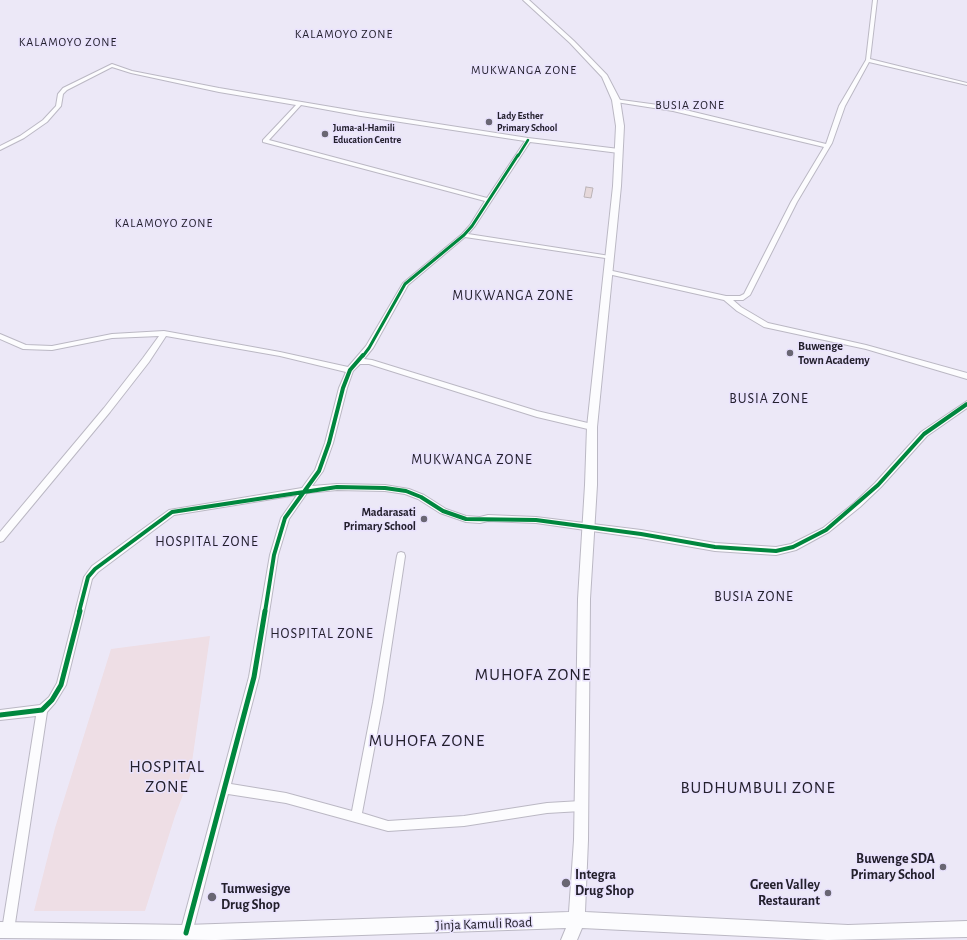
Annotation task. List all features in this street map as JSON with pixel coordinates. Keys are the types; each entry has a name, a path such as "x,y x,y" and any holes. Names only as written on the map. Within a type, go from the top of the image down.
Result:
{"main road":[{"path":"526,0 600,70 612,89 616,100 620,126 610,258 592,427 592,485 588,526 584,614 581,806 576,920 568,940"},
{"name":"Jinja Kamuli Road","path":"4,930 43,936 182,935 576,920 849,936 967,929"}],"street":[{"path":"608,272 726,298 741,298 748,295 794,202 826,146 842,106 868,60 875,0"},
{"path":"868,60 967,84"},
{"path":"0,148 22,137 45,121 58,106 61,94 65,89 102,69 116,67 219,90 528,140 619,151"},
{"path":"616,100 673,109 826,146"},
{"path":"300,103 265,141 361,165 443,190 489,200"},
{"path":"182,935 254,677 274,555 285,518 308,490 320,471 327,450 342,388 350,370 369,348 405,284 464,235 528,140"},
{"path":"464,235 610,258"},
{"path":"726,298 739,309 766,325 866,347 967,376"},
{"path":"0,336 25,347 52,348 112,336 164,333 280,354 350,370"},
{"path":"0,538 107,410 164,333"},
{"path":"358,361 369,362 537,414 592,427"},
{"path":"4,930 42,710 52,700 61,685 86,581 95,569 172,512 308,490 337,487 385,488 406,491 421,497 443,510 466,519 521,519 588,526 715,547 776,551 793,547 826,530 857,505 924,434 967,404"},
{"path":"356,816 378,702 401,556"},
{"path":"0,715 42,710"},
{"path":"224,788 255,792 356,816 388,826 404,826 464,820 547,808 581,806"}],"shaded area":[{"path":"210,636 190,776 175,816 145,911 34,911 55,828 111,649"}],"building":[{"path":"586,187 593,188 591,198 584,197"}],"cycle path":[{"path":"186,933 254,677 274,555 285,518 319,471 329,443 343,388 350,370 369,348 405,284 464,235 472,226 528,140"},
{"path":"0,715 42,710 52,700 61,685 88,577 95,569 172,512 308,490 337,487 385,488 406,491 421,497 443,511 466,519 480,520 488,518 536,520 641,534 715,547 776,551 793,547 826,530 857,505 878,485 924,434 967,404"}],"place":[{"name":"Lady Esther Primary School","path":"489,122"},
{"name":"Juma-al-Hamili Education Centre","path":"325,134"},
{"name":"Buwenge Town Academy","path":"790,353"},
{"name":"Madarasati Primary School","path":"424,519"},
{"name":"Buwenge SDA Primary School","path":"943,867"},
{"name":"Integra Drug Shop","path":"566,883"},
{"name":"Green Valley Restaurant","path":"828,893"},
{"name":"Tumwesigye Drug Shop","path":"212,897"}],"district":[{"name":"KALAMOYO ZONE","path":"344,34"},
{"name":"KALAMOYO ZONE","path":"68,42"},
{"name":"MUKWANGA ZONE","path":"524,70"},
{"name":"BUSIA ZONE","path":"690,105"},
{"name":"KALAMOYO ZONE","path":"164,223"},
{"name":"MUKWANGA ZONE","path":"513,296"},
{"name":"BUSIA ZONE","path":"769,399"},
{"name":"MUKWANGA ZONE","path":"472,460"},
{"name":"HOSPITAL ZONE","path":"207,542"},
{"name":"BUSIA ZONE","path":"754,597"},
{"name":"HOSPITAL ZONE","path":"322,634"},
{"name":"MUHOFA ZONE","path":"533,675"},
{"name":"MUHOFA ZONE","path":"427,741"},
{"name":"HOSPITAL ZONE","path":"167,777"},
{"name":"BUDHUMBULI ZONE","path":"758,788"}]}
